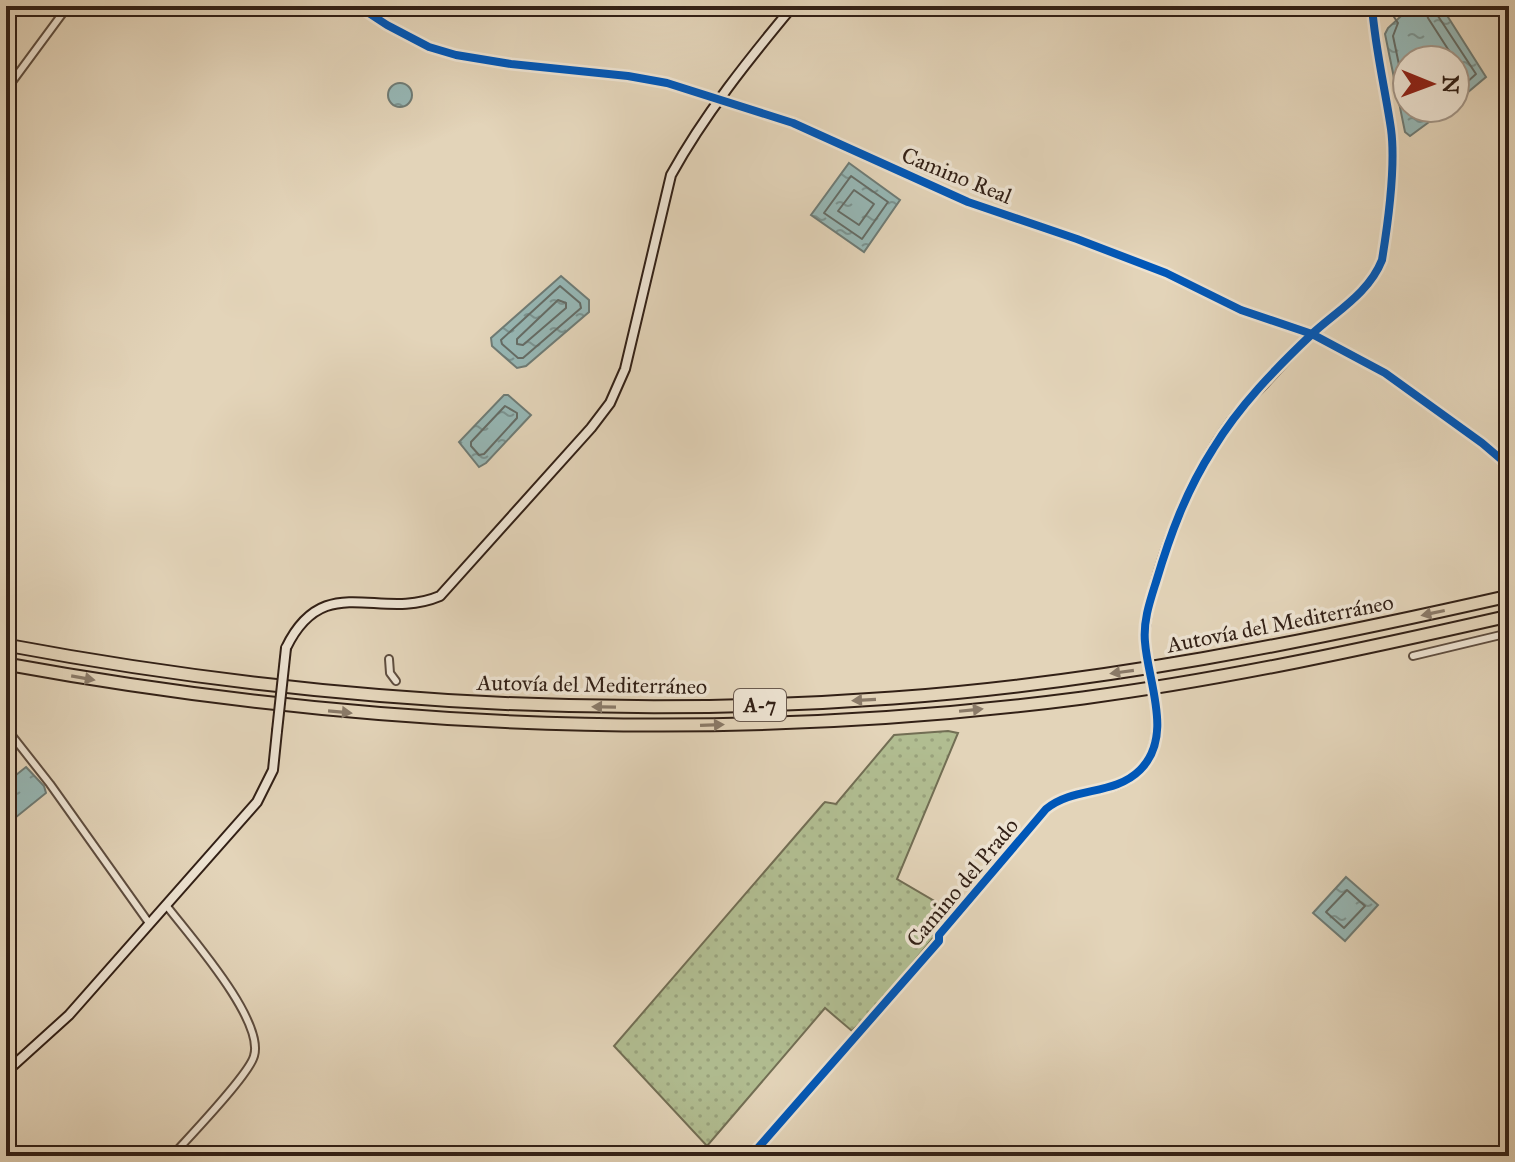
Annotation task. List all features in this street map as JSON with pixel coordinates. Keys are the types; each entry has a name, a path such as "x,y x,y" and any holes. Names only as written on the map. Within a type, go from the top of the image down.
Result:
{"highway":[{"name":"Autovía del Mediterráneo","path":"6,645 209,678 331,692 466,703 715,706 894,698 1093,676 1295,643 1509,596"},
{"name":"Autovía del Mediterráneo","path":"6,664 151,689 312,709 456,721 674,726 868,719 1082,698 1309,659 1509,616"}],"main road":[{"path":"6,1072 69,1015 263,795 273,770 286,648 295,629 305,618 334,603 349,601 408,605 440,596 610,403 625,369 671,175 687,146 793,6"}],"street":[{"path":"6,90 68,6"},
{"name":"Camino Real","path":"358,6 401,33 429,47 456,55 667,83 793,123 968,202 1152,267 1241,310 1312,334 1385,373 1509,466"},
{"name":"Camino del Prado","path":"751,1156 939,941 939,935 1046,809 1069,795 1116,786 1140,770 1155,745 1158,731 1145,641 1148,610 1174,522 1232,418 1312,334 1353,302 1377,272 1382,260 1392,153 1374,40 1372,6"},
{"path":"1413,656 1509,633"},
{"path":"389,659 390,673 396,681"},
{"path":"6,728 149,923"},
{"path":"166,905 241,1004 255,1054 245,1072 172,1156"}],"green space":[{"path":"958,733 897,879 936,902 929,921 934,937 879,1004 852,1031 825,1008 707,1146 614,1046 823,804 836,804 894,735"}],"water":[{"path":"1412,6 1441,6 1465,44 1391,44 1391,63 1385,34"},
{"path":"1471,53 1486,77 1471,90"},
{"path":"400,83 409,86 412,95 409,104 400,107 391,104 388,95 391,86"},
{"path":"1403,124 1426,124 1410,136 1405,132"},
{"path":"849,163 900,200 864,252 811,215"},
{"path":"561,276 589,300 589,312 526,366 517,368 492,346 491,338"},
{"path":"504,395 531,415 479,467 459,442"},
{"path":"26,767 44,786 46,793 10,822 6,818 6,783"},
{"path":"1346,877 1378,905 1345,941 1313,913"}],"cycle path":[{"path":"358,6 429,47 456,55 667,83 793,123 968,202 1166,273 1241,310 1312,334 1385,373 1509,466"},
{"path":"751,1156 939,941 939,935 1046,809 1069,797 1106,788 1130,778 1150,756 1156,741 1157,725 1145,642 1146,619 1167,547 1187,497 1223,433 1246,403 1298,347 1361,292 1382,260 1393,160 1372,6"}]}
